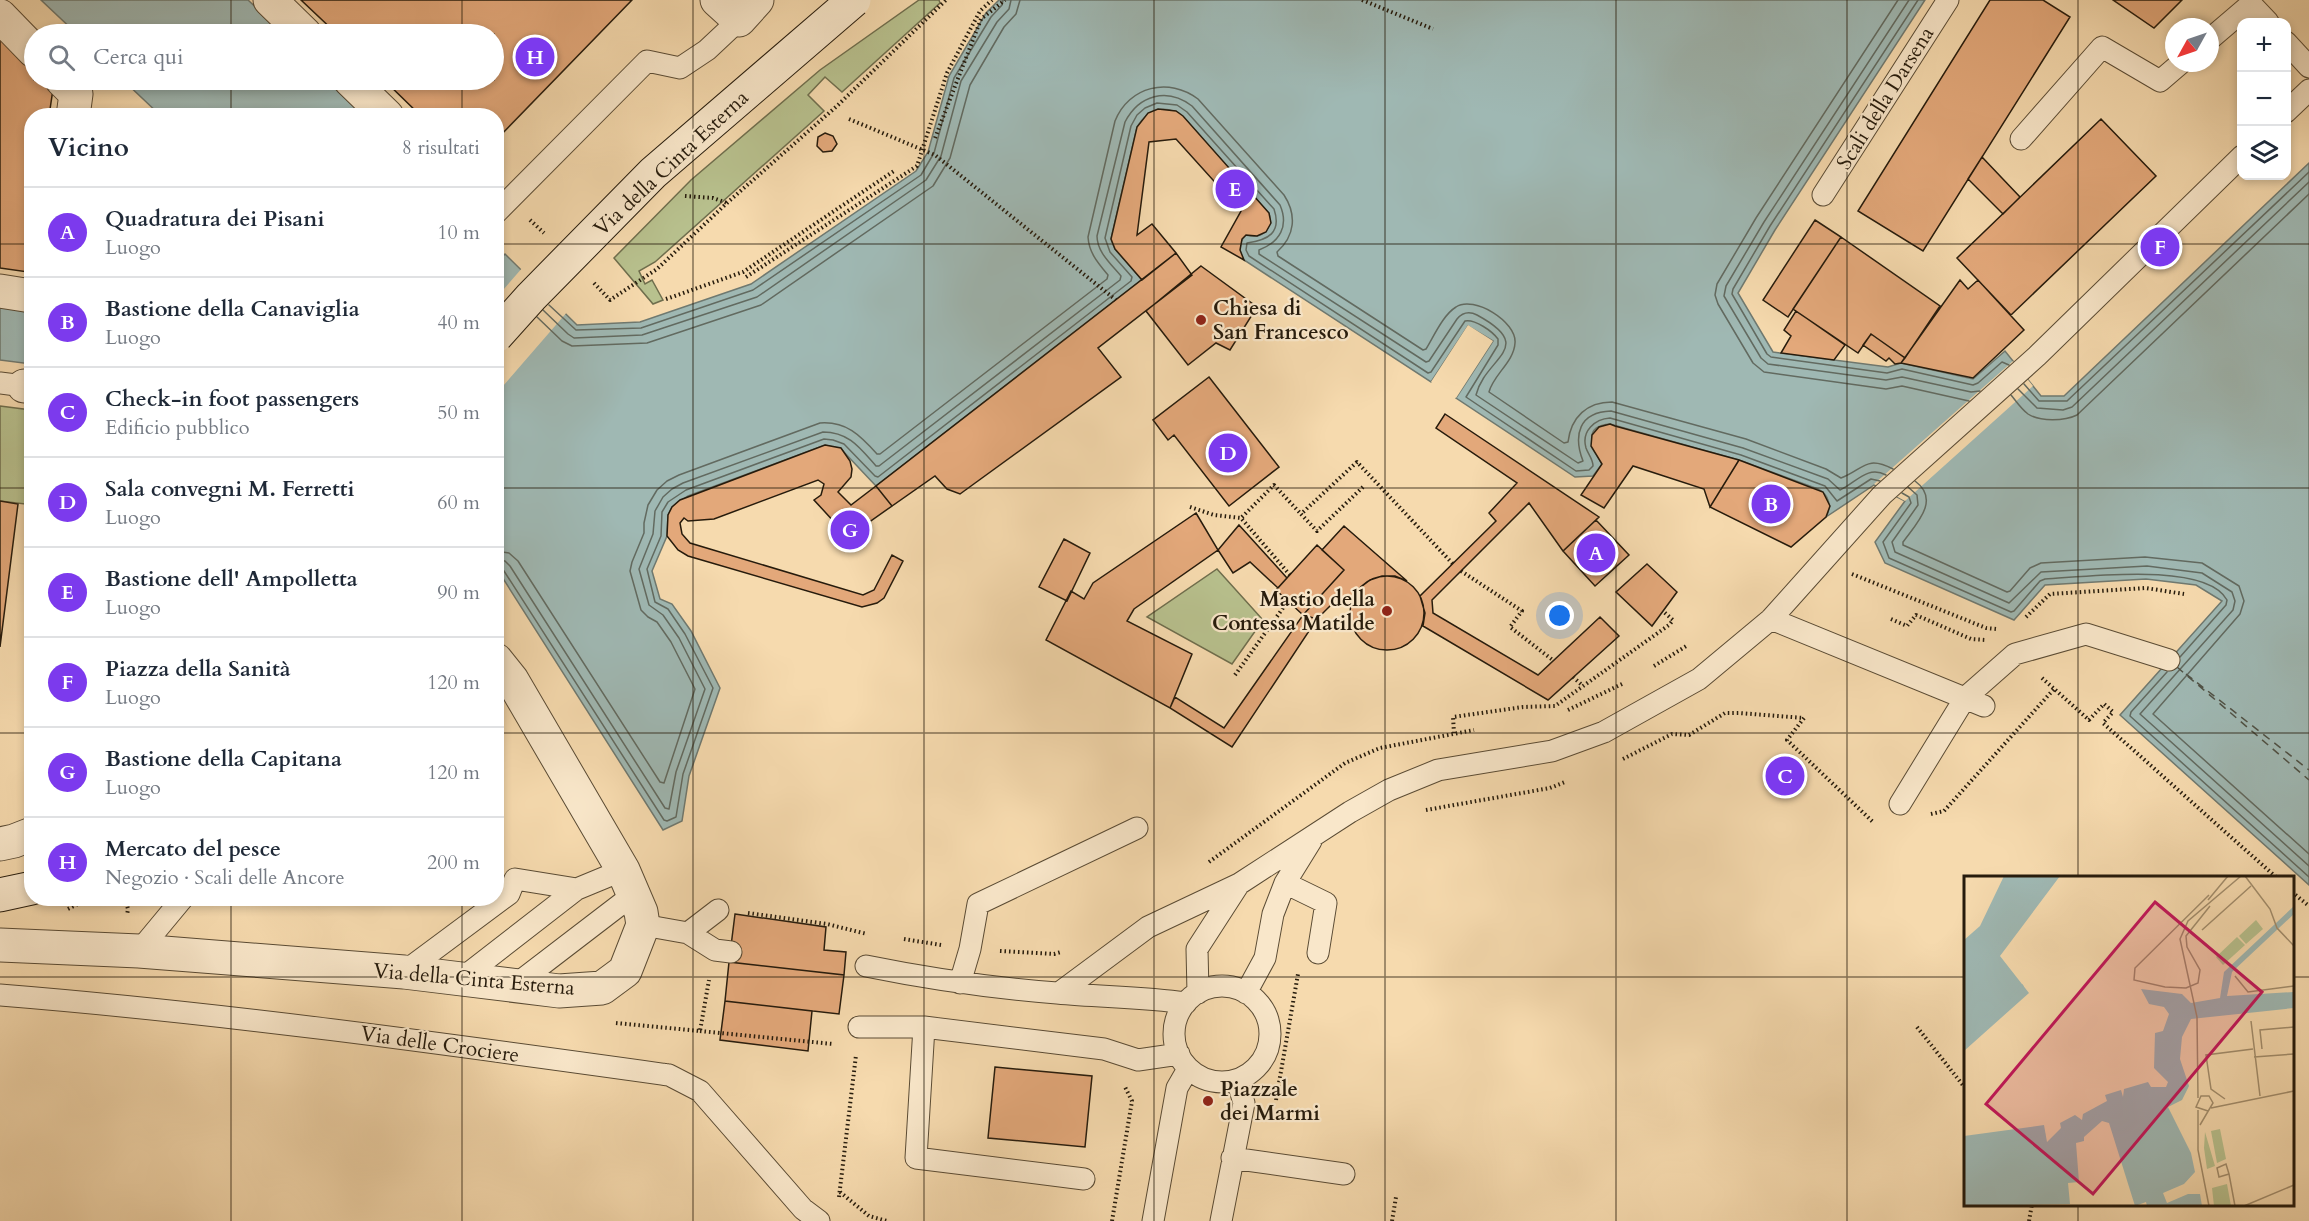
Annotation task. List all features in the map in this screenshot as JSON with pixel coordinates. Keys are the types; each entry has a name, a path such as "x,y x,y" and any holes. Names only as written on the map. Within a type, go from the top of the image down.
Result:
{"street":[{"path":"270,0 295,24"},
{"name":"Via della Cinta Esterna","path":"504,327 653,173 854,0"},
{"path":"0,16 24,41"},
{"path":"72,90 76,94 74,108"},
{"path":"360,90 379,108"},
{"path":"0,291 24,295"},
{"path":"504,670 512,680 629,882 641,912 643,925"},
{"path":"0,844 24,837"},
{"path":"0,895 24,890"},
{"name":"Via della Cinta Esterna","path":"0,945 139,951 404,972 559,991 602,988 625,972 643,925"}],"lane":[{"name":"Scali della Darsena","path":"1823,195 1948,0"},
{"path":"2219,31 2253,2 2265,18"},
{"path":"504,205 647,61 680,68 707,50 737,7"},
{"path":"2021,140 2102,47 2160,81 2170,72"},
{"path":"2291,47 2309,67"},
{"path":"2291,107 2309,90"},
{"path":"1059,993 1148,927 1239,884 1350,812 1389,790 1438,770 1552,750 1604,732 1699,678 1772,619 1882,495 2037,356 2237,160"},
{"path":"1772,619 1974,702"},
{"path":"1900,804 1974,702 2016,654 2086,634 2169,660"},
{"path":"960,983 970,949 978,904 1137,828"},
{"path":"1246,993 1265,958 1273,914 1285,883 1314,836"},
{"path":"504,898 509,894 515,879 577,889 629,882"},
{"path":"514,986 629,882"},
{"path":"1285,883 1326,903 1318,953"},
{"path":"1192,998 1197,949 1239,884"},
{"path":"461,979 577,889"},
{"path":"139,951 176,906"},
{"path":"404,972 493,906"},
{"path":"688,933 718,910"},
{"path":"643,925 688,933 715,950 731,952"},
{"path":"866,966 960,983 1059,993 1192,998"},
{"path":"1214,987 1230,987 1246,993 1258,1003 1266,1016 1270,1032 1268,1047 1262,1061 1251,1072 1237,1080 1211,1081 1199,1077 1183,1062 1174,1041 1174,1027 1178,1015 1192,998 1214,987"},
{"name":"Via delle Crociere","path":"0,996 85,1002 376,1035 669,1075 699,1091 803,1209 819,1221"},
{"path":"859,1037 924,1027 1104,1048 1138,1060 1183,1062"},
{"path":"924,1027 916,1158 1084,1179"},
{"path":"1153,1221 1183,1062"},
{"path":"1221,1221 1244,1103 1237,1080"},
{"path":"1232,1158 1344,1174"}],"path":[{"path":"604,294 610,300 650,275 838,105 946,0"},
{"path":"746,276 917,166 947,73 980,11 992,0"},
{"path":"935,138 981,19 1005,0"},
{"path":"1362,0 1433,29"},
{"path":"849,119 935,155 1116,300"},
{"path":"666,299 743,272 894,171"},
{"path":"684,196 713,198 727,203"},
{"path":"1301,514 1357,462 1453,564"},
{"path":"1241,518 1275,485 1317,531 1363,487"},
{"path":"1190,507 1214,515 1241,518 1290,575"},
{"path":"1461,571 1522,611 1510,627 1554,661"},
{"path":"1235,675 1288,601"},
{"path":"1454,733 1453,717 1523,707 1555,706 1669,625 1673,620 1664,611"},
{"path":"1573,677 1583,686"},
{"path":"1924,816 1944,810 2054,689"},
{"path":"1804,718 1786,740 1881,830"},
{"path":"2103,723 2275,876"},
{"path":"2294,894 2309,906"},
{"path":"1274,1110 1298,972"},
{"path":"1917,1027 1964,1088"},
{"path":"700,1031 834,1044"},
{"path":"838,1202 859,1037"},
{"path":"1112,1221 1132,1101 1123,1084"},
{"path":"840,1192 869,1216 887,1221"},
{"path":"1392,1221 1396,1197"},
{"path":"2029,1221 2032,1206"}],"green space":[{"path":"919,0 939,0 940,3 842,92 825,77 808,95 824,111 655,262 639,271 645,284 652,280 663,300 653,304 614,258 691,180 820,70"},
{"path":"0,406 24,409 24,504 0,501"},
{"path":"1217,569 1263,620 1232,664 1147,617"}],"water":[{"path":"41,0 248,0 273,24 66,24"},
{"path":"999,0 1925,0 1775,230 1738,293 1773,352 1888,367 1901,363 1973,379 2005,351 2041,396 2064,396 2309,163 2309,885 2120,715 2222,601 2196,585 2146,579 2045,585 2014,620 1885,563 1875,542 1905,501 1874,485 1826,517 1829,509 1828,501 1825,494 1818,489 1739,460 1610,424 1595,429 1592,434 1595,452 1602,464 1593,476 1575,477 1456,398 1493,341 1468,326 1431,382 1244,260 1240,250 1242,241 1246,235 1257,236 1268,228 1269,213 1183,117 1164,109 1146,116 1137,127 1111,239 1115,249 1142,280 876,486 841,449 825,445 688,496 672,507 668,515 667,536 652,571 660,599 672,604 691,631 720,688 689,776 682,821 663,830 504,580 504,255 577,325 640,322 751,284 916,171 928,152 949,76 986,13"},
{"path":"134,90 342,90 361,108 153,108"},
{"path":"0,306 24,309 24,363 0,360"}],"pier":[{"path":"523,267 568,311 504,385 504,289"},
{"path":"1468,325 1493,341 1456,398 1454,397 1489,342 1469,329 1434,384 1431,382"},
{"path":"2013,361 2033,386 1905,501 1874,484"}],"building":[{"path":"301,0 632,0 504,132 504,108 413,108 394,90 504,90 504,24 326,24"},
{"path":"1990,0 2043,0 2070,17 1923,251 1858,211"},
{"path":"2113,0 2182,0 2154,28"},
{"path":"0,39 24,62 24,90 53,90 50,108 24,108 24,271 0,268"},
{"path":"1158,109 1176,111 1183,116 1269,213 1271,223 1266,232 1257,236 1246,235 1242,239 1240,250 1244,260 1221,247 1241,211 1176,139 1149,142 1137,235 1152,224 1176,253 1142,280 1115,249 1111,239 1137,127 1148,113"},
{"path":"2101,119 2156,176 2011,315 1957,258"},
{"path":"825,133 833,136 837,144 832,151 823,152 817,146 818,137"},
{"path":"1982,157 2020,197 2003,214 1968,179"},
{"path":"1815,220 1841,237 1788,317 1763,300"},
{"path":"1841,237 1940,306 1905,358 1871,334 1858,353 1793,309"},
{"path":"1176,253 1192,275 1098,348 1121,377 960,494 947,489 935,476 892,506 876,486"},
{"name":"Chiesa di San Francesco","path":"1201,266 1257,307 1230,350 1216,343 1188,365 1146,311"},
{"path":"1960,280 1968,289 1978,280 2024,330 1973,378 1901,363"},
{"path":"1796,311 1845,345 1834,360 1781,353 1791,336 1784,330"},
{"path":"1871,334 1905,358 1901,363 1895,364 1889,358 1886,361 1863,345"},
{"path":"1209,377 1279,467 1229,506 1174,435 1168,440 1153,420"},
{"path":"1445,414 1599,517 1563,551 1529,503 1432,600 1433,613 1538,675 1600,617 1619,636 1548,700 1423,626 1425,613 1420,596 1496,521 1489,513 1517,483 1436,428"},
{"path":"1610,424 1739,460 1710,507 1704,489 1633,466 1604,508 1581,495 1602,464 1591,446 1592,435 1599,427"},
{"path":"825,445 841,448 850,461 851,477 838,492 851,505 876,486 892,506 848,537 814,500 821,495 824,484 818,480 714,519 688,521 684,518 680,523 682,534 690,543 863,595 874,590 892,555 903,561 884,598 877,603 862,607 688,556 678,550 667,536 668,515 672,507 680,500"},
{"path":"1739,460 1823,492 1830,506 1826,517 1791,547 1710,507"},
{"path":"1739,460 1823,492 1830,506 1826,517 1791,547 1710,507"},
{"path":"0,501 18,504 0,647"},
{"path":"1196,513 1218,550 1134,609 1127,621 1192,654 1170,708 1046,640 1071,591 1084,599 1093,583"},
{"path":"1596,520 1629,555 1595,586 1563,551"},
{"path":"1239,525 1287,578 1278,588 1250,562 1233,573 1218,550"},
{"path":"1344,526 1407,581 1395,576 1382,576 1370,580 1361,587 1352,603 1336,600 1317,619 1303,615 1344,570 1322,550"},
{"path":"1064,539 1090,553 1067,601 1039,587"},
{"path":"1317,545 1344,570 1303,615 1276,590"},
{"path":"1647,564 1677,592 1652,626 1616,592"},
{"name":"Mastio della Contessa Matilde","path":"1387,576 1408,582 1418,592 1424,613 1418,634 1408,644 1387,650 1366,644 1356,634 1350,613 1356,592 1366,582"},
{"path":"1303,615 1317,619 1232,747 1170,708 1175,697 1224,728"},
{"path":"735,914 826,927 824,950 846,952 844,975 729,962"},
{"path":"729,962 844,975 839,1014 725,1001"},
{"path":"725,1001 812,1011 808,1051 720,1040"},
{"path":"995,1067 1092,1076 1085,1147 988,1138"}],"ferry route":[{"path":"2177,667 2309,780"},
{"path":"2186,674 2309,770"}],"place":[{"name":"Mercato del pesce","path":"535,57"},
{"name":"Bastione dell' Ampolletta","path":"1235,189"},
{"name":"Piazza della Sanità","path":"2160,247"},
{"name":"Chiesa di San Francesco","path":"1201,320"},
{"name":"Sala convegni M. Ferretti","path":"1228,453"},
{"name":"Bastione della Canaviglia","path":"1771,504"},
{"name":"Bastione della Capitana","path":"850,530"},
{"name":"Quadratura dei Pisani","path":"1596,553"},
{"name":"Mastio della Contessa Matilde","path":"1387,611"},
{"name":"Check-in foot passengers","path":"1785,776"},
{"name":"Piazzale dei Marmi","path":"1208,1101"}]}
